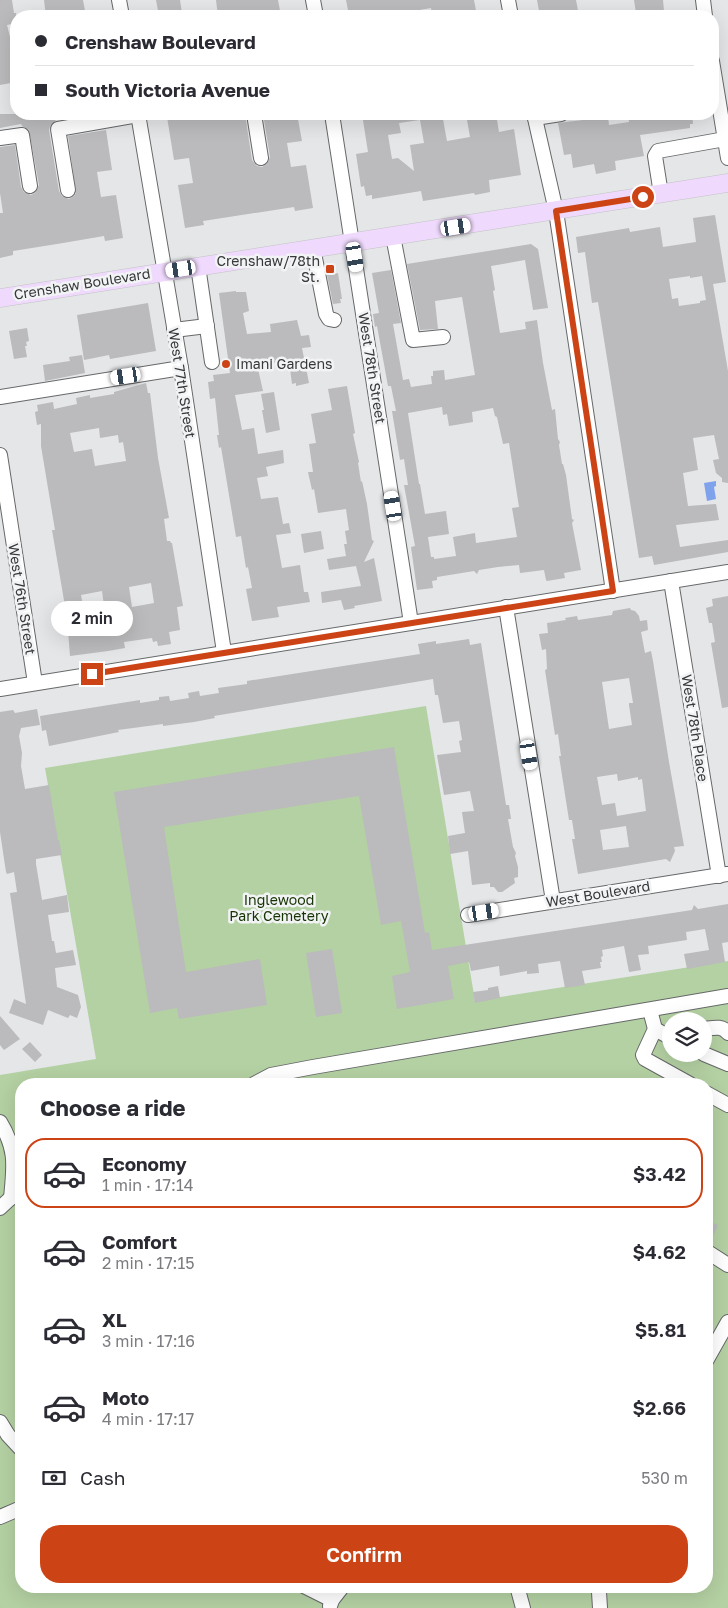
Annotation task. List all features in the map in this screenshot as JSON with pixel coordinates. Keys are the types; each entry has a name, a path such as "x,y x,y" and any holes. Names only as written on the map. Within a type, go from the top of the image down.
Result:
{"main road":[{"name":"Crenshaw Boulevard","path":"0,298 728,183"}],"street":[{"path":"719,103 728,158"},
{"path":"68,190 58,129 106,120"},
{"name":"West 77th Street","path":"139,120 181,368 224,652"},
{"path":"255,120 261,158"},
{"name":"West 78th Street","path":"333,120 411,623"},
{"path":"535,120 556,211 613,591"},
{"path":"0,138 22,135 30,186"},
{"path":"661,194 655,156 658,151 725,139"},
{"path":"393,236 413,340 443,337"},
{"path":"313,248 326,314 334,320"},
{"path":"198,266 212,362"},
{"path":"174,330 207,326"},
{"path":"0,396 181,368"},
{"name":"West 76th Street","path":"0,455 35,683"},
{"path":"0,688 728,572"},
{"name":"West 78th Place","path":"671,581 724,875"},
{"path":"506,607 552,901"},
{"name":"West Boulevard","path":"468,915 724,875"},
{"path":"265,1078 271,1075 304,1069 728,996"},
{"path":"650,1010 662,1028"},
{"path":"712,1028 717,1027 726,1030 728,1033"},
{"path":"662,1038 643,1055 645,1059 679,1078"},
{"path":"712,1057 728,1064"},
{"path":"713,1097 728,1105"},
{"path":"0,1122 9,1137 15,1162"},
{"path":"0,1208 15,1194"},
{"path":"713,1255 728,1265"},
{"path":"713,1349 728,1322"},
{"path":"0,1422 15,1443"},
{"path":"0,1517 15,1511"},
{"path":"314,1593 331,1604 338,1593"},
{"path":"519,1593 524,1608"},
{"path":"599,1593 600,1608"}],"green space":[{"name":"Inglewood Park Cemetery","path":"426,706 475,1001 728,961 728,1608 0,1608 0,1075 96,1059 45,768"}],"water":[{"path":"716,481 716,486 714,487 716,499 707,501 704,483"}],"building":[{"path":"0,0 12,0 14,10 10,10 10,24 7,25 10,37 10,83 0,85"},
{"path":"44,0 83,0 85,10 45,10"},
{"path":"156,0 180,0 182,10 158,10"},
{"path":"216,0 278,0 280,10 217,10"},
{"path":"346,0 474,0 476,10 431,10 431,8 420,10 348,10"},
{"path":"537,0 576,0 578,10 539,10"},
{"path":"634,0 663,0 664,10 636,10"},
{"path":"0,114 10,114 10,120 56,120 49,130 59,191 62,196 69,199 76,193 68,136 106,130 112,170 97,172 101,197 116,195 123,238 105,241 104,236 13,251 13,255 0,258 0,213 3,213 0,193 0,147 15,145 21,187 24,192 31,195 35,193 39,185 29,130 21,124 0,128"},
{"path":"167,120 246,120 252,160 257,166 262,167 267,164 270,157 264,120 298,120 302,141 287,143 291,167 306,165 313,208 295,211 294,207 203,221 204,225 185,228 178,185 193,183 189,158 174,160"},
{"path":"363,120 420,120 443,120 447,141 470,137 467,120 497,120 499,132 514,129 521,175 489,180 490,192 475,195 474,193 423,201 421,191 372,199 372,195 366,196 364,186 361,187 356,154 368,152","holes":["420,120 424,143 410,145 414,171 398,158 392,159 388,135 401,133 399,123"]},
{"path":"583,120 608,120 609,125 629,122 629,120 693,120 693,124 690,124 690,128 640,135 644,156 615,161 616,170 596,174 594,164 573,168 571,154 564,155 558,123"},
{"path":"715,215 726,282 713,284 728,371 728,483 722,482 722,478 716,473 713,460 719,459 714,435 693,438 698,470 683,473 688,506 716,504 719,520 676,525 680,547 728,540 728,552 654,565 652,556 639,558 598,302 592,303 585,252 578,253 576,237 629,228 630,232 660,227 663,247 696,242 693,218","holes":["690,276 690,278 702,276 706,300 700,301 700,303 679,306 678,298 672,299 669,279"]},
{"path":"531,244 538,249 548,308 533,310 525,260 491,266 495,290 493,291 500,333 526,329 525,322 537,320 552,410 555,409 562,464 566,475 572,519 574,520 572,523 581,570 564,573 565,578 547,581 544,570 520,573 519,565 498,567 479,570 477,574 474,571 437,577 437,580 432,581 433,588 417,590 411,547 415,546 404,485 408,485 404,459 400,460 392,411 396,411 391,386 388,386 377,326 375,327 373,314 379,313 372,273 391,270 401,323 393,324 403,380 409,379 411,387 432,384 431,376 433,376 433,371 444,370 445,380 475,375 462,297 435,301 438,329 420,330 407,264","holes":["442,407 443,415 447,414 449,426 473,422 472,412 493,408 503,444 509,443 519,507 512,508 517,537 476,543 475,533 453,537 456,556 434,559 434,557 431,557 428,537 449,534 446,511 425,514 408,413"]},
{"path":"338,273 342,299 340,299 341,303 333,304 327,275"},
{"path":"246,292 249,311 243,313 247,334 271,332 270,324 297,320 301,336 309,335 311,347 302,348 309,383 296,386 296,383 292,384 289,361 265,364 265,368 258,369 263,391 235,395 242,430 254,428 258,454 283,450 284,463 266,467 268,476 257,478 261,499 278,497 283,524 289,523 291,533 276,535 282,568 300,565 304,592 308,592 310,602 277,607 279,617 252,621 246,589 252,588 248,567 246,568 241,536 236,537 221,447 219,448 217,435 219,435 215,398 210,399 208,382 214,381 213,375 230,373 219,293"},
{"path":"148,303 156,351 110,359 109,355 84,360 77,315"},
{"path":"27,328 29,341 26,342 27,346 25,346 27,357 14,359 9,331"},
{"path":"82,355 85,373 45,381 43,365 70,361 69,357"},
{"path":"146,383 148,393 150,393 158,458 169,518 164,519 167,541 172,543 183,606 177,607 180,630 169,632 171,644 158,646 157,641 153,642 152,638 124,642 125,648 70,656 67,618 52,530 55,530 41,446 41,424 37,425 35,412 38,411 37,405 53,402 54,409 77,404 76,398 90,395 90,398 114,394 114,392","holes":["99,428 100,438 118,435 119,443 123,442 126,461 95,466 92,449 74,452 70,433","151,583 154,603 132,607 129,587","102,591 104,605 107,605 110,625 87,629 81,595"]},
{"path":"347,386 361,482 367,504 372,540 374,541 364,562 374,558 382,601 354,606 355,608 344,610 341,600 322,603 321,592 361,586 356,566 329,570 327,559 346,556 344,544 347,544 345,531 349,530 346,509 318,513 314,489 312,490 308,472 313,472 309,444 316,443 311,414 332,410 328,389"},
{"path":"274,392 280,430 266,433 261,394"},
{"path":"321,531 324,549 304,553 301,534"},
{"path":"728,596 728,707 722,708 711,643 715,642 712,623 709,623 706,608 713,606 712,599"},
{"path":"630,608 639,616 640,621 647,620 648,630 641,632 645,653 651,651 684,846 674,847 675,851 670,862 666,859 578,874 572,839 575,839 572,820 569,820 559,756 561,756 558,734 555,735 545,670 547,669 546,649 542,650 539,634 548,633 547,623 577,616 578,620 612,615 613,611","holes":["629,678 633,703 629,703 632,725 609,729 602,682","617,774 618,781 638,777 638,780 642,779 646,811 617,816 615,803 602,805 597,777","626,826 629,847 603,850 600,830"]},
{"path":"469,639 470,645 481,643 506,805 509,805 511,819 508,819 518,867 518,877 514,878 515,883 502,892 498,892 494,887 490,887 490,883 472,885 468,851 450,854 448,836 465,833 462,812 474,811 470,791 444,795 437,755 461,752 459,741 462,740 459,721 443,723 438,695 435,695 433,679 214,716 215,718 194,722 118,730 119,732 49,746 46,730 42,731 40,716 140,700 140,703 159,700 159,697 169,696 170,701 189,698 188,693 199,691 200,696 219,693 218,688 247,684 247,681 420,654 418,644 436,641 436,644"},
{"path":"37,709 40,725 21,728 19,736 22,753 21,766 25,789 49,785 62,855 36,859 36,864 42,900 67,895 69,912 48,915 56,953 73,950 76,965 55,968 57,987 78,995 81,1007 77,1018 70,1015 68,1018 48,1010 43,1025 9,1013 14,999 26,1004 10,893 17,892 14,872 7,874 6,872 0,832 0,712 13,710 15,713"},
{"path":"394,747 425,933 429,932 432,950 692,910 694,905 698,909 728,904 728,942 722,943 725,962 687,969 684,954 709,950 705,929 686,932 687,940 648,946 649,954 638,955 641,970 629,972 624,946 602,950 601,968 582,971 585,985 565,988 560,961 538,964 539,973 527,974 527,971 500,976 499,966 471,971 469,962 448,966 454,999 397,1009 392,976 410,972 401,921 381,925 359,796 164,827 186,972 260,959 267,1005 179,1019 177,1008 150,1013 114,792"},
{"path":"332,949 342,1013 316,1017 306,953"},
{"path":"498,986 500,998 475,1003 473,992 488,990 488,988"},
{"path":"0,1016 20,1039 4,1050 0,1045"},
{"path":"30,1042 42,1055 35,1062 22,1049"},
{"path":"713,1223 718,1225 713,1236"}],"place":[{"name":"Crenshaw/78th St.","path":"330,269"},
{"name":"Imani Gardens","path":"226,364"}],"route":[{"path":"92,674 613,591 556,211 643,197"}]}
